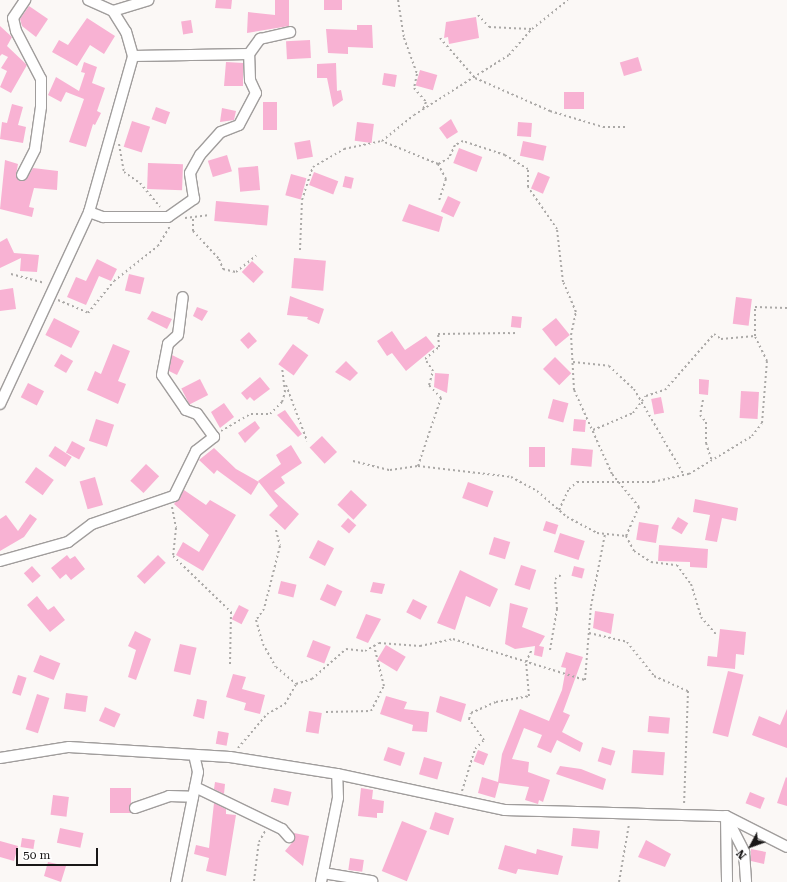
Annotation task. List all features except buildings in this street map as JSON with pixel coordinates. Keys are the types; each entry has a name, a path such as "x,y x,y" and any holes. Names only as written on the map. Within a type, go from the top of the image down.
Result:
{"street":[{"path":"22,175 35,149 41,107 40,79 16,30 13,18 25,0"},
{"path":"0,404 48,294 89,212 133,56 126,32 113,11 88,0"},
{"path":"113,11 148,0"},
{"path":"89,212 102,217 168,217 194,198 190,173 200,155 221,132 239,125 256,94 250,80 249,54 260,40 290,32"},
{"path":"133,56 249,54"},
{"path":"0,561 68,542 92,524 174,496 196,451 214,437 197,414 186,410 162,375 168,344 178,335 183,297"},
{"path":"0,758 69,747 230,757 337,774 505,810 632,815 726,816 787,847"},
{"path":"176,882 198,772 194,755"},
{"path":"337,774 338,798 322,877 372,881"},
{"path":"135,808 169,796 194,792 289,836"},
{"path":"726,816 727,882"},
{"path":"726,816 744,852 746,882"}],"path":[{"path":"398,0 404,38 417,74 414,88 426,102 423,110"},
{"path":"300,250 302,200 313,167 344,149 357,149 382,141 423,110 509,55 532,29 568,0"},
{"path":"478,15 490,27 532,29"},
{"path":"440,38 475,78 550,111 603,127 625,127"},
{"path":"11,274 45,284 48,294 88,313 114,281 158,246 170,226 168,217 140,183 124,172 117,136"},
{"path":"382,141 438,164 446,179 439,200"},
{"path":"438,164 449,158 455,145 463,141 505,155 528,169 528,188 557,229 563,282 576,312 571,336 574,390 619,484 639,507 626,536"},
{"path":"168,217 193,219 210,215"},
{"path":"193,219 193,231 219,260 223,269 236,272 256,256"},
{"path":"559,510 569,489 577,482 588,479 619,484 653,482 684,475 712,461 752,436 762,423 767,361 755,336 755,307 787,308"},
{"path":"418,466 441,398 429,385 433,370 425,359 440,347 438,334 516,333"},
{"path":"593,430 633,414 643,400 665,390 714,334 720,339 755,336"},
{"path":"572,362 609,366 643,400 684,475"},
{"path":"282,369 285,382 307,441"},
{"path":"214,437 245,417 270,414 282,402 285,382"},
{"path":"703,400 700,415 706,422 706,443 712,461"},
{"path":"353,461 390,470 418,466 512,477 537,491 559,510 597,533 626,536"},
{"path":"174,496 173,556 231,612 230,664"},
{"path":"276,530 280,546 264,609 256,620 263,644 276,666 296,684"},
{"path":"230,757 267,714 285,704 296,684 312,679 346,649 365,652 379,643 420,646 452,639 585,680 589,633 605,534"},
{"path":"626,536 634,551 651,562 677,565 681,569 697,598 701,617 716,634"},
{"path":"550,650 557,609 556,579 561,575"},
{"path":"589,633 627,642 654,676 688,691 683,816"},
{"path":"326,712 371,711 384,686 374,646"},
{"path":"459,800 475,749 484,740 469,719 471,713 496,702 530,696 526,662 532,649"},
{"path":"620,882 632,815"},
{"path":"254,881 259,842 268,825"}]}
